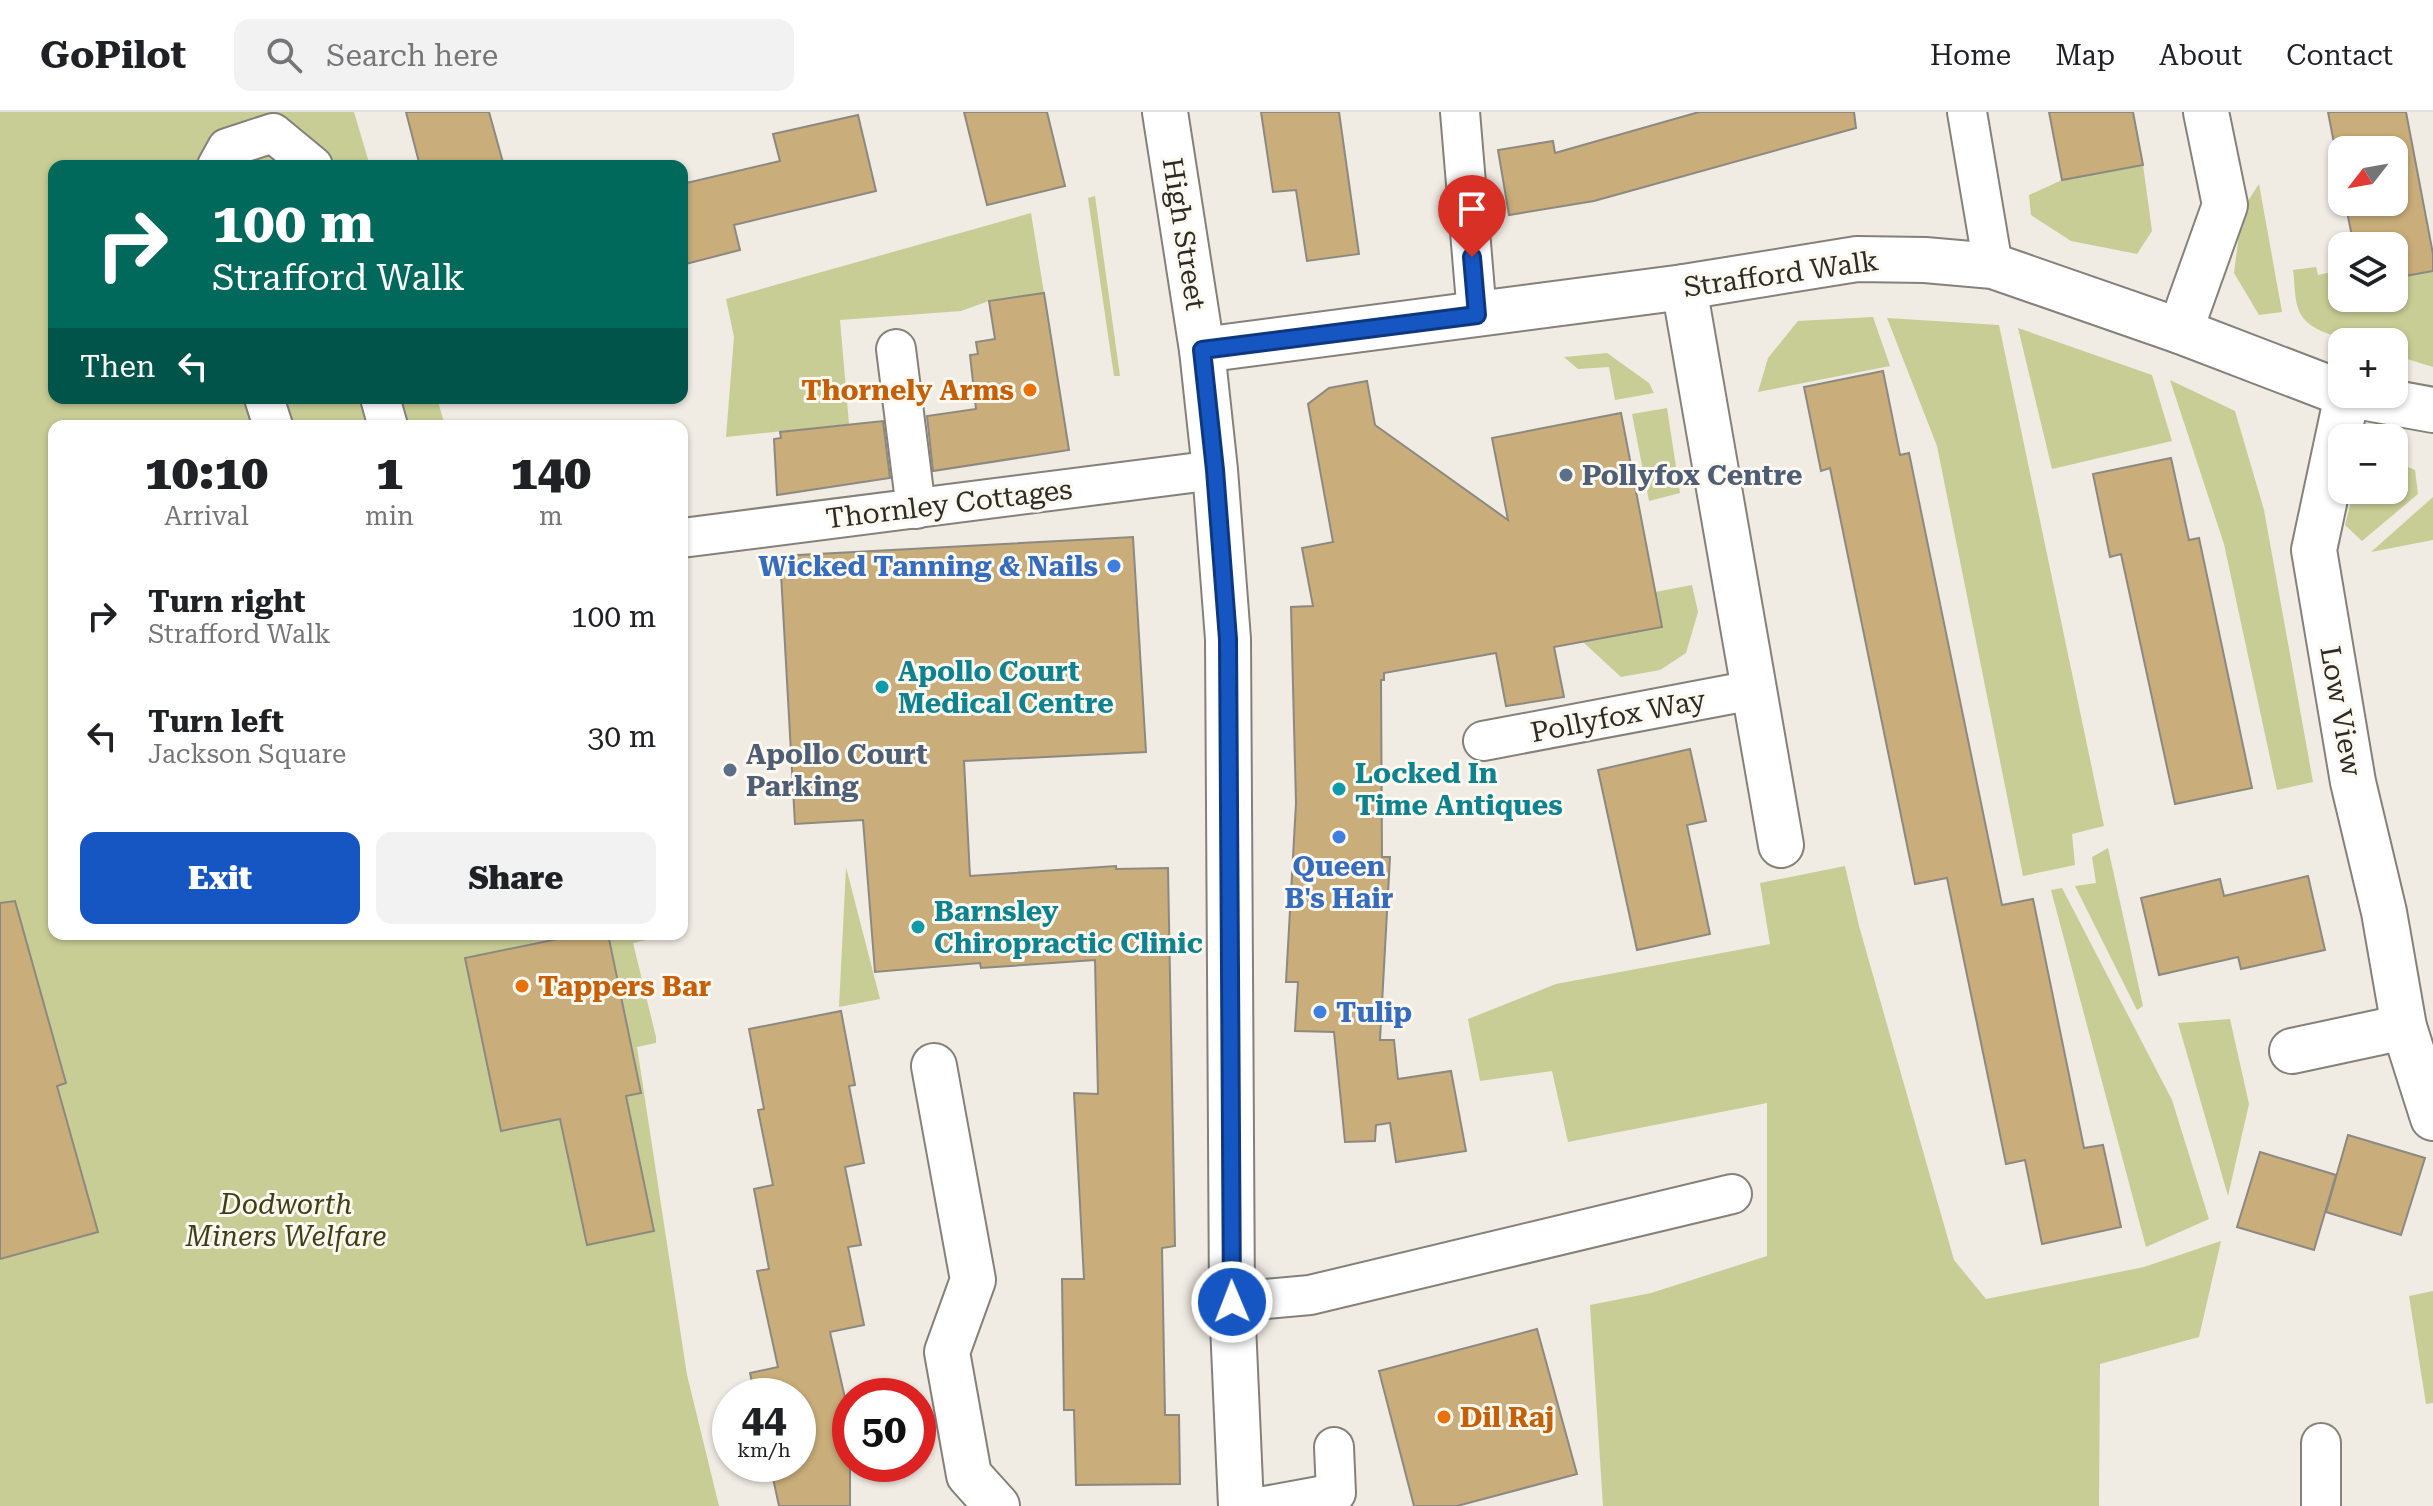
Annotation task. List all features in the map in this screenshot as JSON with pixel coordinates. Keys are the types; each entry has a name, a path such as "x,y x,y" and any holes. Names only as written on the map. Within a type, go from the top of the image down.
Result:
{"street":[{"name":"High Street","path":"1165,112 1202,350 1228,639 1232,1302 1241,1506"},
{"path":"2180,331 2225,205 2206,112"},
{"name":"Strafford Walk","path":"1202,350 1684,287 1857,259 1925,260 1993,266 2180,331 2328,388"},
{"path":"1684,287 1781,845"},
{"name":"Strafford Walk","path":"2408,405 2433,410"},
{"name":"Low View","path":"2342,408 2314,550 2353,782 2384,912 2404,1027 2433,1118"},
{"path":"2292,1051 2404,1027"},
{"path":"934,1066 973,1280 947,1352 969,1475 997,1506"}],"lane":[{"path":"1460,112 1477,315"},
{"path":"1967,112 1993,266"},
{"path":"220,160 227,148 273,133 306,160"},
{"path":"896,349 916,509"},
{"name":"Thornley Cottages","path":"688,537 1215,470"},
{"name":"Pollyfox Way","path":"1483,741 1753,690"},
{"path":"1232,1302 1310,1295 1732,1194"},
{"path":"2321,1443 2321,1506"},
{"path":"1265,1506 1336,1493 1334,1447"}],"green space":[{"name":"Dodworth Miners Welfare","path":"0,112 354,112 368,160 48,160 48,404 439,404 443,420 48,420 48,940 646,940 633,943 656,1043 637,1047 687,1375 719,1506 0,1506"},
{"path":"2143,165 2152,231 2137,254 2071,241 2031,215 2029,195 2062,180"},
{"path":"2259,184 2282,312 2259,315 2234,273 2242,210"},
{"path":"1095,196 1120,376 1114,376 1088,198"},
{"path":"1031,213 1044,293 989,301 961,311 840,320 849,424 726,437 734,337 726,299"},
{"path":"2316,267 2318,275 2328,273 2328,312 2408,312 2408,275 2433,271 2433,367 2408,359 2408,328 2328,328 2328,334 2313,327 2298,308 2293,270"},
{"path":"1873,317 1890,366 1758,392 1768,358 1798,321"},
{"path":"1887,318 1999,325 2104,826 2072,834 2075,865 2023,876 1937,446"},
{"path":"2018,328 2152,375 2172,441 2052,469"},
{"path":"1607,353 1649,383 1654,393 1615,400 1609,367 1578,369 1564,357"},
{"path":"2170,380 2235,411 2264,510 2313,782 2277,790 2224,544"},
{"path":"1667,408 1680,493 1649,501 1632,414"},
{"path":"2408,467 2415,470 2418,494 2408,502"},
{"path":"2433,497 2433,540 2371,552"},
{"path":"2350,504 2406,504 2362,541 2345,525"},
{"path":"1692,585 1698,612 1686,653 1660,670 1621,677 1583,642 1662,627 1655,592"},
{"path":"2108,848 2143,1006 2137,1010 2075,886 2096,883 2092,857"},
{"path":"1845,866 1859,926 1954,1260 1986,1299 2144,1267 2221,1241 2199,1337 2100,1364 2099,1506 1603,1506 1590,1305 1651,1293 1767,1256 1767,1103 1568,1142 1552,1071 1480,1081 1468,1019 1556,984 1770,944 1760,883"},
{"path":"846,867 880,999 839,1007"},
{"path":"2062,888 2172,1100 2209,1219 2146,1247 2051,890"},
{"path":"2230,1019 2249,1104 2228,1196 2178,1023"},
{"path":"2433,1291 2433,1403 2426,1404 2409,1296"}],"building":[{"path":"406,112 489,112 502,160 418,160"},
{"path":"964,112 1047,112 1065,186 987,205"},
{"path":"1261,112 1339,112 1359,254 1307,261 1296,190 1273,192"},
{"path":"1699,112 1854,112 1856,128 1594,201 1509,215 1498,150 1553,141 1555,153"},
{"path":"2049,112 2133,112 2143,165 2062,180"},
{"path":"2328,112 2406,112 2433,254 2433,271 2408,275 2408,232 2351,232 2348,216 2408,216 2408,136 2333,136"},
{"path":"858,115 876,191 734,225 740,250 688,263 688,183 780,161 773,134"},
{"name":"Thornely Arms","path":"1044,293 1069,450 933,471 927,416 976,409 970,355 978,354 976,342 995,339 989,301"},
{"path":"1883,371 1900,455 1909,453 2002,905 2033,899 2084,1148 2103,1145 2121,1227 2042,1244 2025,1160 2006,1164 1947,878 1915,884 1830,468 1821,471 1804,387"},
{"path":"1367,381 1375,425 1508,520 1492,438 1621,413 1662,627 1554,647 1564,697 1506,706 1496,653 1384,673 1384,680 1381,680 1382,857 1390,857 1380,1040 1394,1040 1398,1079 1451,1071 1466,1151 1396,1162 1390,1123 1376,1125 1375,1141 1345,1142 1334,1032 1295,1031 1298,982 1286,982 1296,803 1291,607 1313,606 1302,548 1333,542 1308,404 1329,388"},
{"path":"883,421 890,478 777,495 774,439 781,438 780,432"},
{"path":"2171,458 2189,540 2199,538 2252,788 2175,804 2121,554 2110,557 2093,474"},
{"path":"1133,537 1146,752 964,761 970,876 1116,866 1116,869 1168,868 1175,1246 1162,1248 1165,1415 1179,1415 1180,1484 1076,1485 1074,1410 1064,1410 1062,1279 1084,1279 1074,1093 1098,1094 1095,960 981,968 980,963 875,972 863,820 795,824 780,556"},
{"path":"1690,749 1706,821 1687,825 1710,934 1637,950 1598,770"},
{"path":"2308,876 2325,950 2241,969 2238,957 2159,975 2141,898 2220,879 2224,896"},
{"path":"15,901 66,1083 57,1086 98,1232 0,1259 0,903"},
{"path":"553,940 609,940 641,1093 626,1096 654,1231 587,1245 560,1119 501,1131 465,958"},
{"path":"841,1011 855,1085 849,1086 864,1163 845,1167 861,1245 848,1247 864,1325 830,1332 840,1378 832,1378 832,1482 850,1482 850,1506 779,1506 774,1482 816,1482 816,1378 751,1378 750,1373 778,1367 757,1271 769,1269 754,1189 773,1185 758,1110 764,1109 749,1029"},
{"path":"2348,1135 2425,1158 2401,1235 2326,1212"},
{"path":"2260,1152 2336,1175 2314,1250 2237,1227"},
{"name":"Dil Raj","path":"1537,1329 1577,1474 1457,1506 1414,1506 1379,1371"}],"place":[{"name":"Thornely Arms","path":"1030,390"},
{"name":"Pollyfox Centre","path":"1566,475"},
{"name":"Wicked Tanning & Nails","path":"1114,566"},
{"name":"Apollo Court Medical Centre","path":"882,687"},
{"name":"Apollo Court Parking","path":"730,770"},
{"name":"Locked In Time Antiques","path":"1339,789"},
{"name":"Queen B's Hair","path":"1339,837"},
{"name":"Barnsley Chiropractic Clinic","path":"918,927"},
{"name":"Tappers Bar","path":"522,986"},
{"name":"Tulip","path":"1320,1012"},
{"name":"Dil Raj","path":"1444,1417"}],"route":[{"path":"1232,1302 1228,639 1202,350 1477,315 1472,257"}]}
